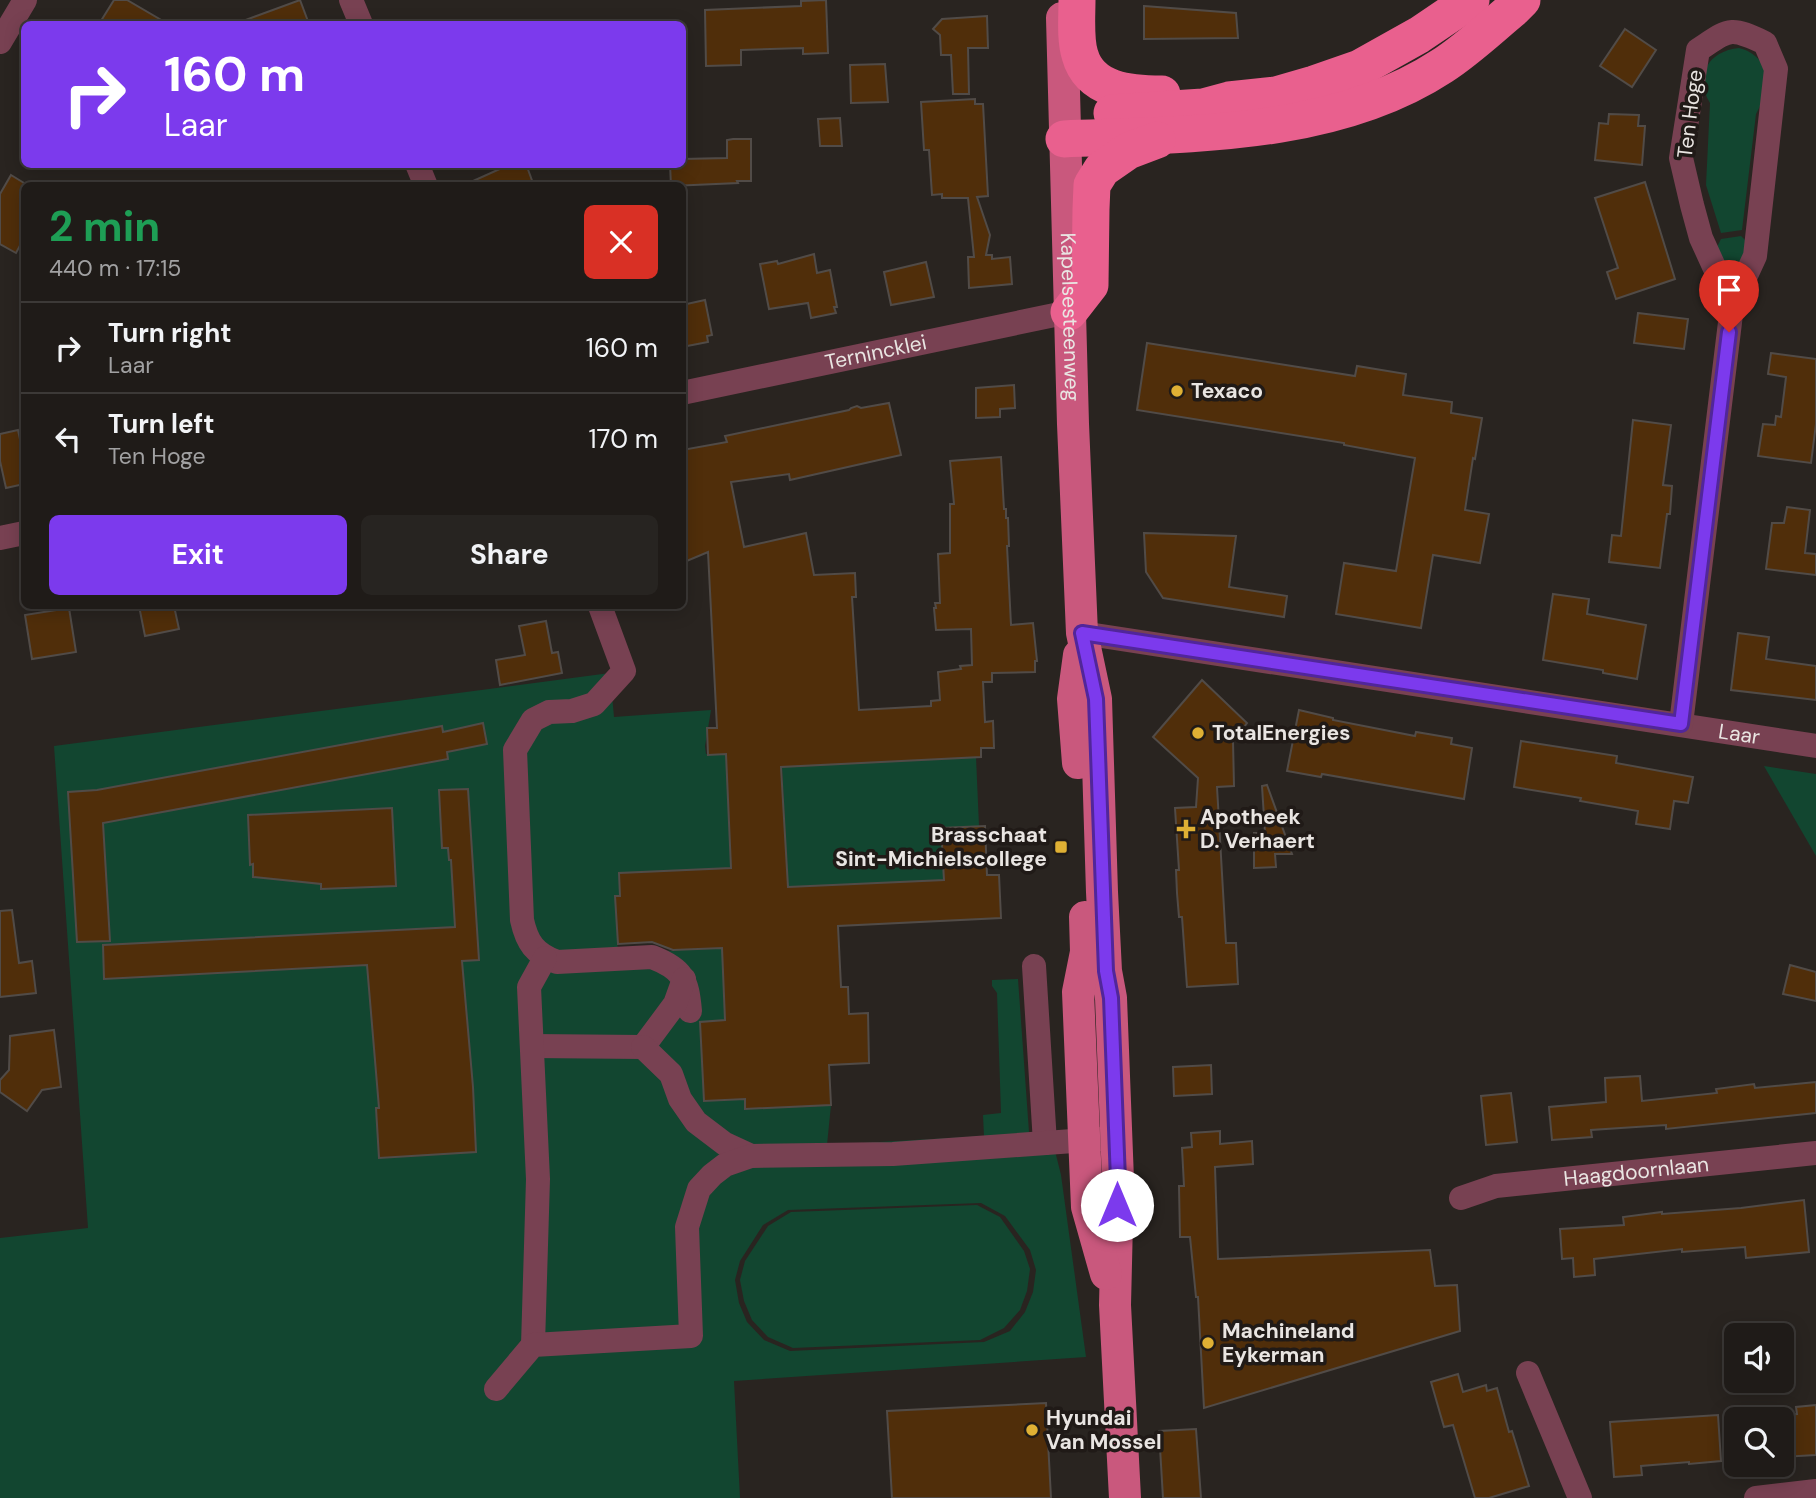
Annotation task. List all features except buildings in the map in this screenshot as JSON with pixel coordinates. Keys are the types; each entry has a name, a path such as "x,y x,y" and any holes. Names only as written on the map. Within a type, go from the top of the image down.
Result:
{"highway":[{"path":"1077,0 1079,52 1085,70 1099,82 1117,90 1145,94 1204,94 1229,100"},
{"path":"1064,127 1118,113 1203,107 1229,100 1276,95 1314,84 1360,68 1419,35 1471,0"},
{"path":"1064,127 1168,136 1278,125 1333,112 1388,95 1442,66 1522,0"},
{"path":"1069,312 1090,285 1092,185 1102,169 1128,151 1168,136"}],"main road":[{"name":"Kapelsesteenweg","path":"1061,0 1069,312 1082,633 1096,699 1094,968 1111,998 1100,1139 1118,1180 1115,1305 1125,1498"}],"street":[{"path":"0,43 25,0"},
{"path":"352,0 359,21"},
{"name":"Ten Hoge","path":"1681,724 1732,306 1755,256 1776,69 1765,43 1741,31 1724,33 1698,50 1681,158 1701,238 1732,306"},
{"name":"Ternincklei","path":"686,392 1069,312"},
{"path":"0,538 21,534"},
{"path":"601,609 624,671 594,704 572,711 549,712 533,720 514,750 522,920 526,936 534,948 545,958 557,962 652,957 665,962 679,971 685,979 690,1012"},
{"name":"Laar","path":"1082,633 1816,746"},
{"path":"496,1389 533,1345 538,1179 529,987 545,958"},
{"path":"1034,966 1045,1143"},
{"path":"643,1048 676,1004 685,979"},
{"path":"531,1046 643,1048 671,1074 680,1099 696,1122 725,1144 751,1156"},
{"path":"533,1345 691,1336 687,1227 699,1189 725,1165 751,1156 893,1154 1100,1139"},
{"name":"Haagdoornlaan","path":"1461,1198 1496,1185 1816,1153"},
{"path":"1528,1373 1580,1498"},
{"path":"1756,1498 1816,1491"}],"green space":[{"path":"1739,48 1754,55 1765,67 1763,100 1756,114 1742,230 1721,233 1706,185 1710,103 1703,83 1707,66 1712,60 1728,50"},
{"path":"1741,236 1749,244 1741,267 1727,267 1717,247 1721,239"},
{"path":"610,673 614,717 711,710 706,754 726,754 731,868 620,873 620,896 615,897 618,953 725,948 731,1020 700,1022 704,1101 745,1099 746,1109 831,1105 827,1145 984,1136 983,1115 1001,1113 997,993 992,986 992,980 1018,979 1029,1132 1055,1151 1061,1175 1086,1357 734,1381 740,1498 0,1498 0,1238 88,1228 54,746","holes":["483,723 486,743 447,752 448,759 101,823 104,833 110,941 77,942 68,792 97,790 441,726 443,732","477,926 479,960 104,978 103,945","376,1108 475,1152 379,1158","981,1203 1005,1216 1030,1250 1036,1270 1033,1292 1025,1312 1010,1331 984,1342 790,1351 764,1340 747,1322 739,1303 735,1280 740,1261 763,1225 788,1210"]},
{"path":"976,757 979,826 941,828 944,880 788,887 782,767"},
{"path":"1764,766 1816,774 1816,856"},
{"path":"977,1205 1000,1217 1024,1251 1030,1269 1027,1291 1020,1310 1004,1328 980,1340 793,1348 768,1337 752,1320 744,1301 740,1280 745,1261 768,1226 791,1212"}],"place":[{"name":"Texaco","path":"1177,391"},
{"name":"TotalEnergies","path":"1198,733"},
{"name":"Apotheek D. Verhaert","path":"1186,829"},
{"name":"Brasschaat Sint-Michielscollege","path":"1061,847"},
{"name":"Machineland Eykerman","path":"1208,1343"},
{"name":"Hyundai Van Mossel","path":"1032,1430"}],"route":[{"path":"1117,1205 1111,998 1106,971 1096,699 1082,633 1681,724 1729,332"}]}
